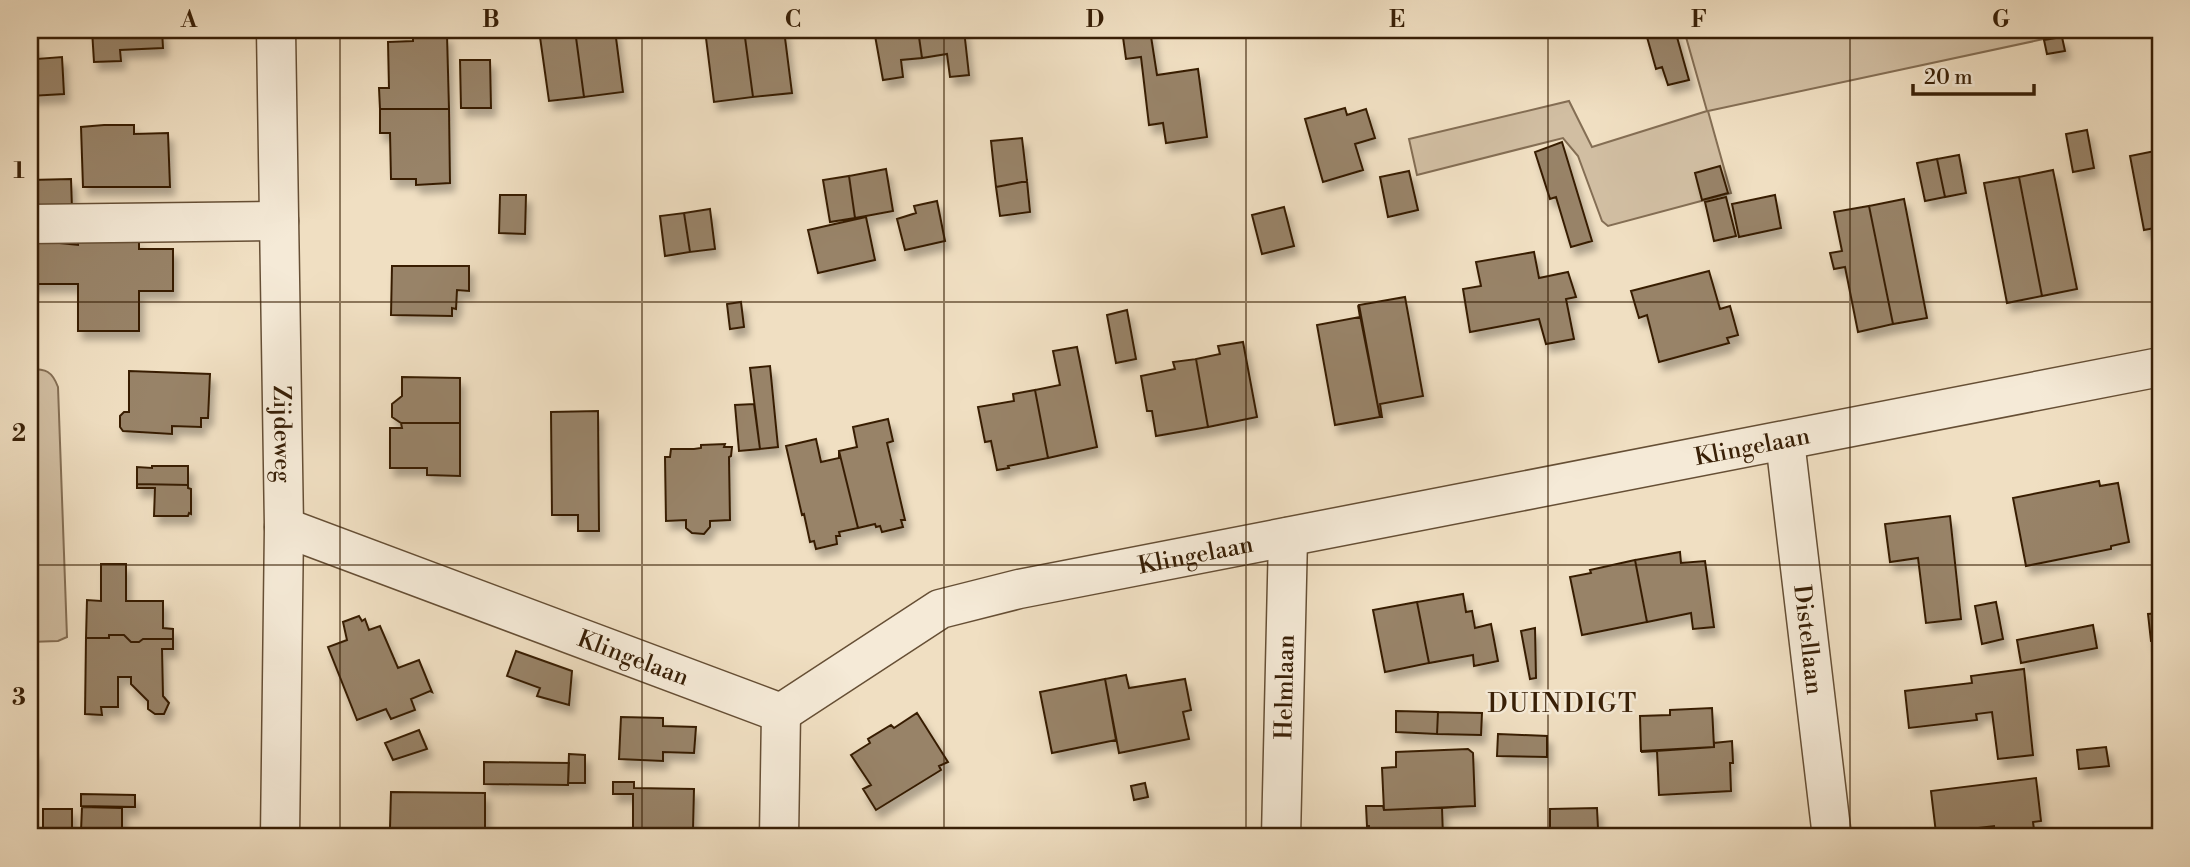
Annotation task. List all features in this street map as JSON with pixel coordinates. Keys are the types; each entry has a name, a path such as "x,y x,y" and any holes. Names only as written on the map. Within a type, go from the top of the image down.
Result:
{"street":[{"name":"Zijdeweg","path":"276,30 284,527 280,837"},
{"path":"30,224 279,221"},
{"name":"Klingelaan","path":"284,527 781,713 940,609 1019,589 2160,367"},
{"name":"Distellaan","path":"1786,441 1832,837"},
{"name":"Helmlaan","path":"1281,837 1288,537"},
{"path":"779,837 781,713"}],"shaded area":[{"path":"1684,30 2086,30 1708,111 1731,193 1608,226 1602,221 1578,156 1563,138 1417,175 1409,139 1569,101 1592,147 1707,111"},
{"path":"30,369 48,372 58,387 67,637 58,641 30,642"}],"building":[{"path":"92,30 162,30 163,48 120,50 121,61 94,62"},
{"path":"539,30 575,30 584,97 549,101"},
{"path":"575,30 615,30 623,92 584,97"},
{"path":"705,30 744,30 753,97 714,102"},
{"path":"744,30 784,30 792,93 753,97"},
{"path":"874,30 918,30 922,58 901,60 903,77 883,80"},
{"path":"918,30 964,30 969,75 950,77 947,54 922,58"},
{"path":"1122,30 1150,30 1157,75 1198,69 1207,137 1166,143 1163,123 1149,125 1141,57 1126,59"},
{"path":"1645,30 1675,30 1689,80 1668,85 1662,67 1656,69"},
{"path":"447,35 449,109 380,109 379,88 389,88 388,42 413,41 413,36"},
{"path":"2062,37 2065,51 2047,54 2044,40"},
{"path":"30,47 36,47 37,59 62,57 64,94 30,96"},
{"path":"460,60 490,60 491,108 461,108"},
{"path":"1345,108 1347,115 1366,109 1375,138 1355,144 1363,170 1323,182 1305,119"},
{"path":"380,109 449,109 450,183 416,185 416,179 391,179 390,133 380,133"},
{"path":"134,125 134,134 168,133 170,187 83,187 81,127"},
{"path":"2087,130 2094,168 2073,172 2066,134"},
{"path":"1022,138 1027,181 996,187 991,141"},
{"path":"1562,142 1592,241 1571,247 1556,197 1550,199 1535,152"},
{"path":"2160,150 2160,227 2144,230 2130,156"},
{"path":"1959,155 1966,193 1945,197 1937,159"},
{"path":"1937,159 1945,197 1925,201 1917,163"},
{"path":"1720,166 1728,193 1702,200 1695,173"},
{"path":"886,169 893,211 855,218 849,176"},
{"path":"2053,170 2077,289 2042,296 2019,177"},
{"path":"1409,171 1418,210 1388,217 1380,177"},
{"path":"849,176 855,218 830,222 823,180"},
{"path":"2019,177 2042,296 2007,303 1984,183"},
{"path":"71,179 72,209 30,211 30,180"},
{"path":"1027,181 1030,212 1000,216 996,187"},
{"path":"500,195 526,195 525,234 499,233"},
{"path":"1775,195 1781,228 1739,237 1732,204"},
{"path":"1726,197 1736,236 1714,241 1705,202"},
{"path":"1904,199 1927,318 1893,324 1869,206"},
{"path":"937,201 945,241 905,250 897,219 916,213 914,206"},
{"path":"1869,206 1893,324 1858,332 1845,267 1834,269 1830,253 1842,251 1834,212"},
{"path":"1284,207 1294,246 1262,254 1252,215"},
{"path":"710,209 715,249 690,252 684,213"},
{"path":"684,213 690,252 665,256 660,216"},
{"path":"866,217 875,260 818,273 808,230"},
{"path":"30,240 78,245 78,241 139,241 139,249 173,249 173,291 139,291 139,331 78,331 78,284 30,284"},
{"path":"1534,252 1539,278 1568,272 1576,297 1566,299 1574,339 1546,344 1539,319 1470,332 1463,289 1481,286 1476,262"},
{"path":"392,266 469,266 469,291 457,290 456,309 452,308 452,316 391,315"},
{"path":"1709,271 1720,309 1730,306 1738,335 1727,338 1729,343 1659,362 1647,315 1639,318 1631,291"},
{"path":"1405,297 1423,396 1380,404 1380,417 1359,305"},
{"path":"741,302 744,327 730,329 727,304"},
{"path":"1358,305 1380,417 1335,425 1317,325 1360,317"},
{"path":"1127,310 1136,359 1116,363 1107,315"},
{"path":"1243,342 1257,417 1208,427 1196,359 1220,354 1218,346"},
{"path":"1077,347 1097,447 1048,458 1035,390 1060,385 1053,351"},
{"path":"1196,359 1208,427 1156,436 1152,411 1147,411 1141,376 1175,369 1173,362"},
{"path":"770,366 778,447 760,449 750,368"},
{"path":"129,371 210,374 208,418 201,418 201,427 172,426 172,434 123,431 120,427 120,416 129,412"},
{"path":"402,377 460,378 460,423 401,423 392,417 392,404 402,396"},
{"path":"1035,390 1048,458 997,470 991,441 985,442 978,407 1014,401 1013,394"},
{"path":"754,404 760,449 739,451 735,405"},
{"path":"598,411 599,531 578,531 578,515 552,515 551,412"},
{"path":"888,419 893,441 887,443 905,520 901,520 903,527 882,532 880,526 876,527 875,524 858,528 839,451 857,447 853,427"},
{"path":"401,423 460,423 460,476 427,475 427,468 390,468 390,428 402,428"},
{"path":"816,439 821,462 839,458 839,451 858,528 839,532 840,536 836,536 837,544 816,549 814,541 810,542 804,514 802,515 786,446"},
{"path":"725,444 724,447 732,447 729,457 730,520 710,521 710,527 704,534 692,533 686,528 686,520 666,521 665,457 670,457 671,449 694,449 701,448 701,445"},
{"path":"188,466 188,485 137,484 137,467"},
{"path":"2099,481 2100,486 2118,483 2129,542 2111,546 2111,549 2026,566 2013,498"},
{"path":"137,484 188,485 191,489 191,514 154,516 155,488 137,488"},
{"path":"1950,516 1961,619 1926,623 1918,558 1890,562 1885,524"},
{"path":"1680,552 1681,563 1705,561 1714,627 1693,629 1691,613 1647,622 1635,560"},
{"path":"1635,560 1647,622 1582,635 1570,577"},
{"path":"101,564 126,564 126,601 163,601 163,628 173,629 173,639 143,639 131,642 124,635 86,638 87,600 101,601"},
{"path":"1463,594 1466,612 1472,611 1475,628 1491,624 1498,661 1474,666 1473,655 1429,663 1417,602"},
{"path":"1417,602 1429,663 1385,672 1373,610"},
{"path":"1996,602 2003,639 1982,644 1975,606"},
{"path":"2160,613 2160,640 2151,641 2148,614"},
{"path":"359,616 362,621 365,619 369,630 380,626 398,668 419,660 432,692 411,699 415,710 391,719 386,709 357,720 328,647 347,640 343,622"},
{"path":"2093,625 2097,648 2021,663 2017,640"},
{"path":"1535,628 1536,678 1530,679 1521,631"},
{"path":"109,635 124,635 131,642 143,639 173,639 173,649 162,649 163,696 169,703 164,714 155,714 148,709 148,701 131,684 131,677 118,677 118,707 101,707 102,715 85,714 86,638 109,638"},
{"path":"516,651 572,671 569,705 537,696 540,688 507,676"},
{"path":"2024,669 2033,755 1998,759 1992,712 1976,714 1977,720 1909,728 1905,691 1972,683 1971,676"},
{"path":"1126,675 1129,688 1185,679 1191,710 1183,712 1189,739 1119,753 1105,679"},
{"path":"1105,679 1116,740 1052,753 1040,692"},
{"path":"1712,708 1714,747 1641,751 1640,716 1670,715 1670,710"},
{"path":"1396,711 1438,712 1437,734 1396,732"},
{"path":"1438,712 1482,713 1481,735 1437,734"},
{"path":"917,713 948,762 939,766 941,770 876,810 863,789 871,785 851,755 870,743 868,739 891,725 894,728"},
{"path":"621,717 663,718 663,726 696,727 694,753 663,752 663,761 619,759"},
{"path":"419,730 427,749 393,760 385,743"},
{"path":"1498,734 1547,736 1547,757 1497,756"},
{"path":"1732,741 1731,791 1659,795 1657,751 1641,752 1714,747 1714,743"},
{"path":"2106,747 2109,766 2079,769 2077,750"},
{"path":"1468,749 1473,753 1475,806 1384,810 1382,768 1396,767 1396,752"},
{"path":"30,751 35,751 35,789 30,789"},
{"path":"569,754 585,755 585,783 568,783"},
{"path":"484,762 569,763 568,785 484,784"},
{"path":"2036,778 2041,821 2033,822 2035,837 1995,837 1994,826 1936,833 1931,791"},
{"path":"613,782 634,782 634,788 694,789 693,829 669,829 669,834 653,834 653,828 633,828 633,794 613,794"},
{"path":"1145,783 1148,797 1134,800 1131,786"},
{"path":"391,792 485,793 485,830 457,829 456,837 432,837 433,829 390,828"},
{"path":"81,794 135,795 135,807 81,806"},
{"path":"1366,806 1383,806 1384,810 1457,807 1442,808 1443,837 1370,837"},
{"path":"82,807 122,808 122,830 174,831 174,837 96,837 96,832 81,831"},
{"path":"1597,808 1598,829 1550,832 1550,809"},
{"path":"43,809 72,809 72,835 43,835"},
{"path":"1598,829 1598,837 1550,837 1550,832"}],"district":[{"name":"DUINDIGT","path":"1563,703"}]}
